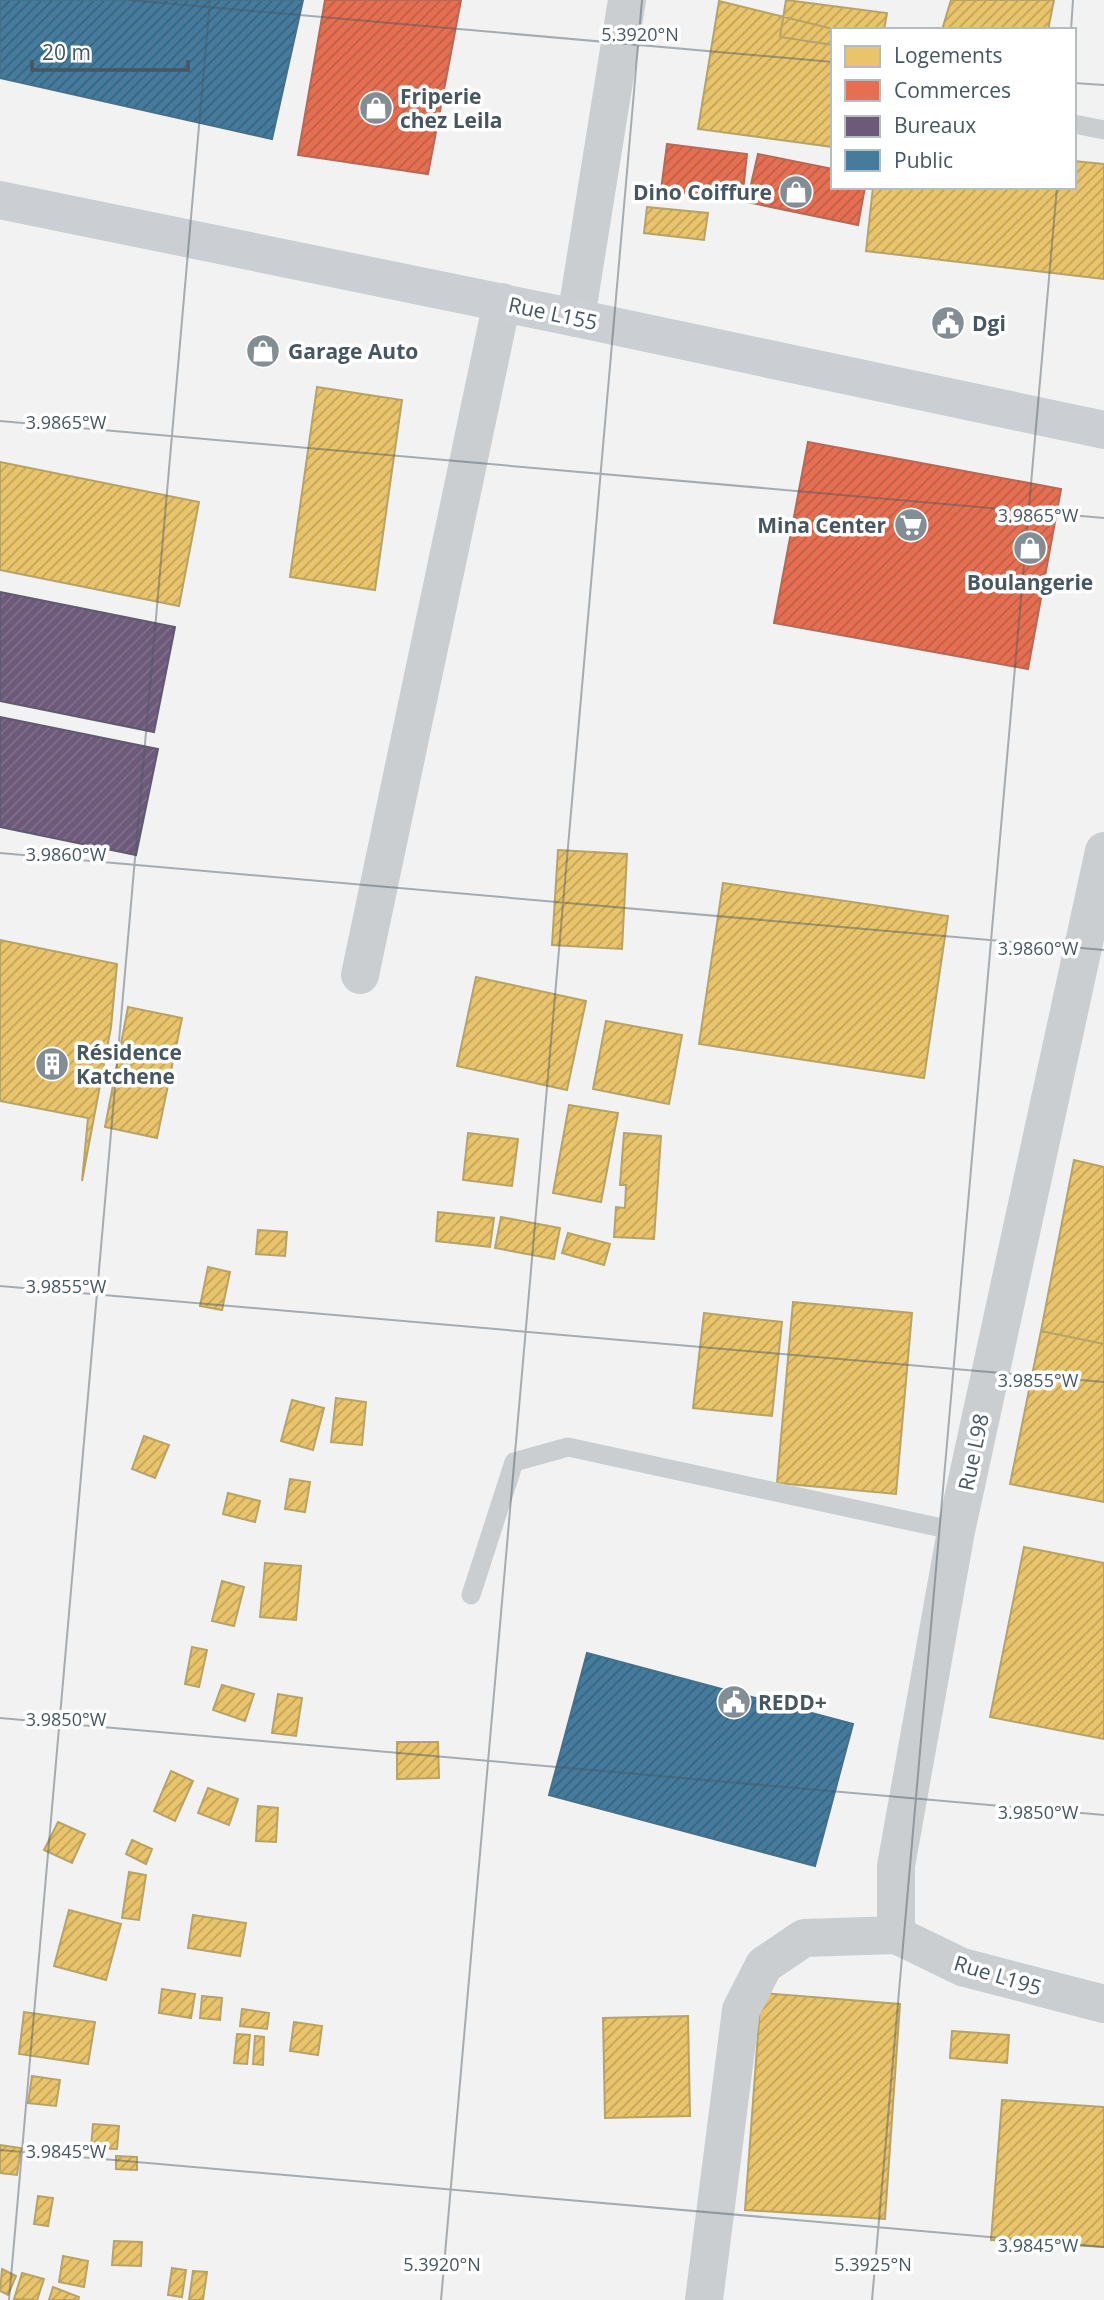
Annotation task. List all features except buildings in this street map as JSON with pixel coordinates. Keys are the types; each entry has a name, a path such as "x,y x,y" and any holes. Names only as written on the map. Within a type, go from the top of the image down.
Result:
{"street":[{"path":"576,317 627,0"},
{"name":"Rue L155","path":"0,200 576,317 1104,430"},
{"path":"360,975 502,302"},
{"name":"Rue L98","path":"896,1935 896,1866 956,1531 1104,851"},
{"path":"704,2300 741,2010 764,1965 804,1938 896,1935"},
{"name":"Rue L195","path":"896,1935 962,1967 1104,2004"}],"lane":[{"path":"1076,124 1104,130"},
{"path":"471,1595 514,1462 568,1447 956,1531"}],"place":[{"name":"Friperie chez Leila","path":"376,108"},
{"name":"Dino Coiffure","path":"796,192"},
{"name":"Dgi","path":"948,323"},
{"name":"Garage Auto","path":"263,351"},
{"name":"Mina Center","path":"911,525"},
{"name":"Boulangerie","path":"1030,548"},
{"name":"Résidence Katchene","path":"52,1064"},
{"name":"REDD+","path":"734,1702"}]}
